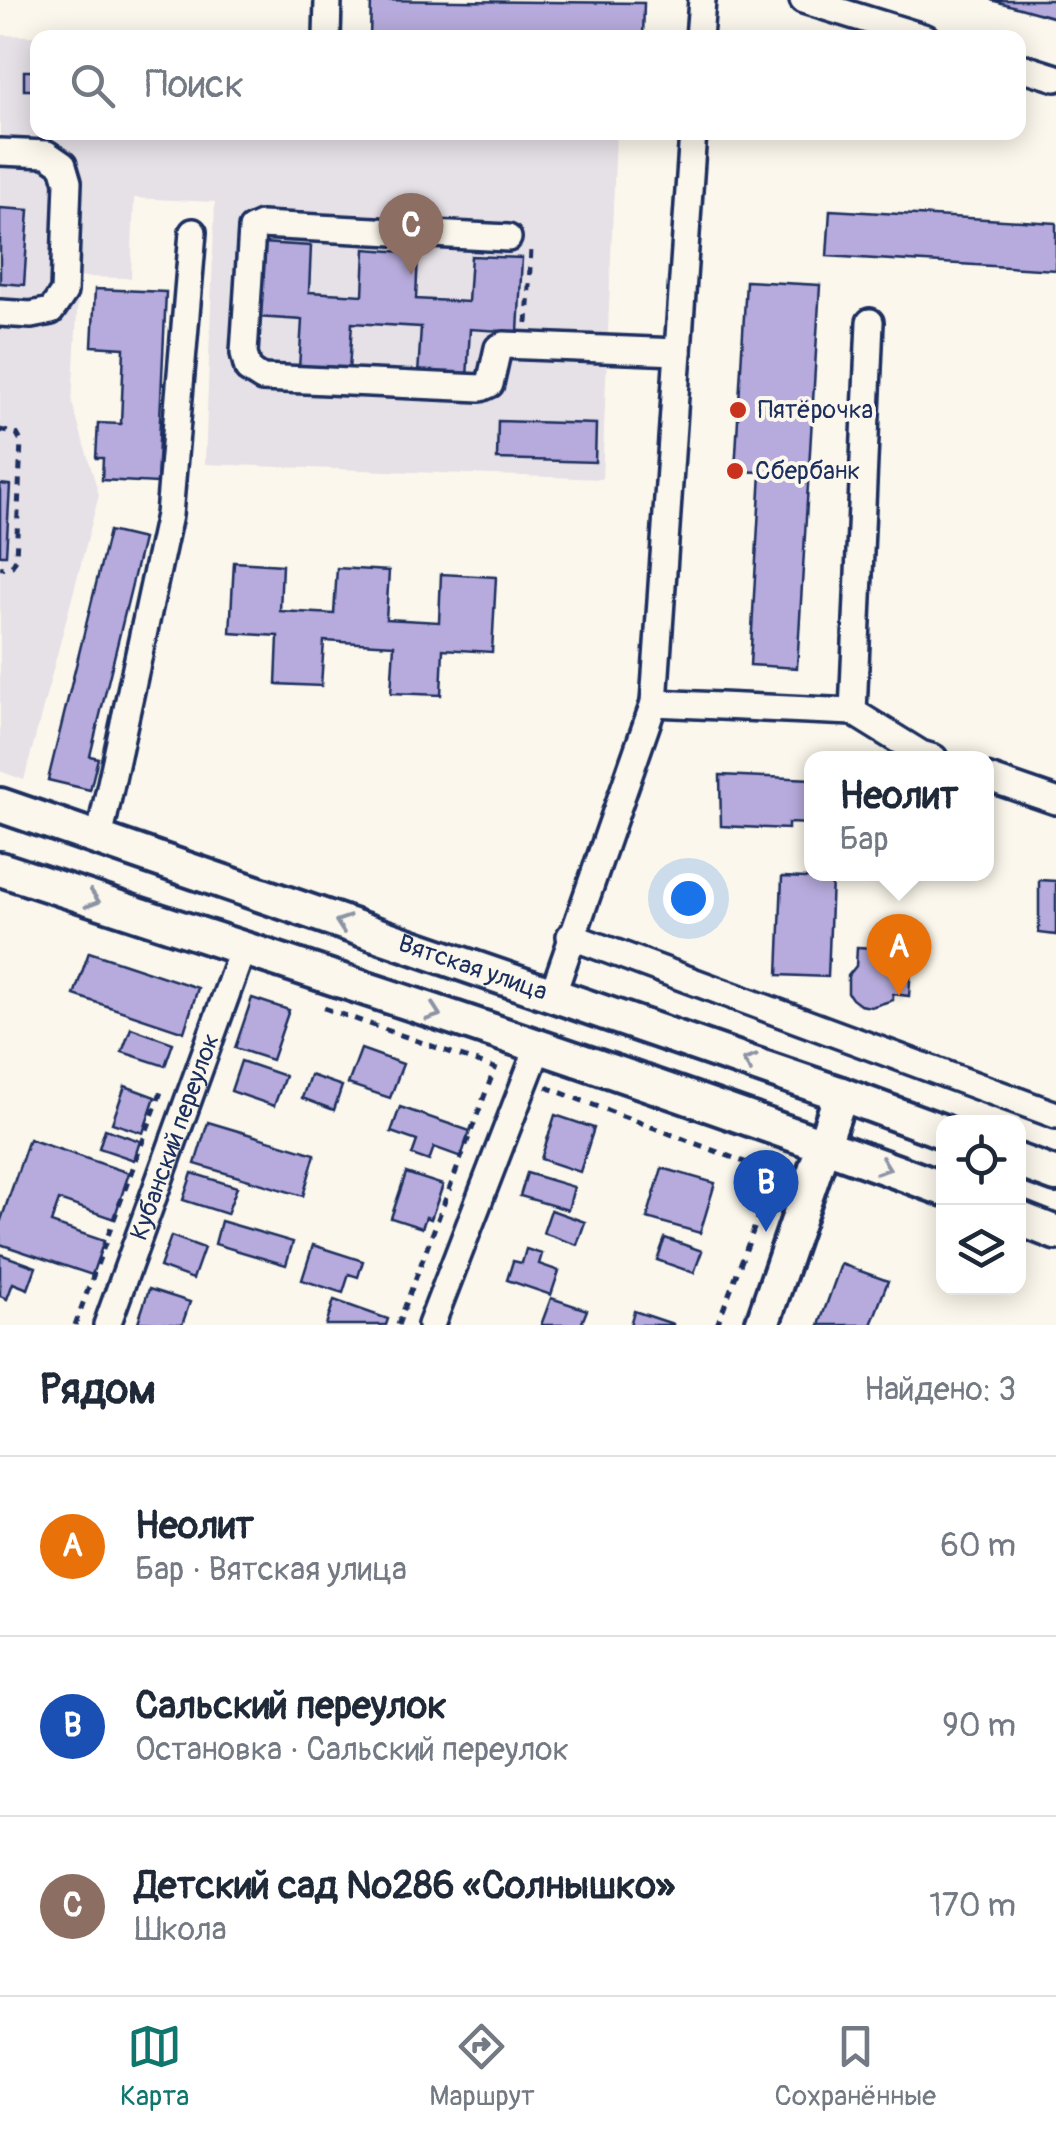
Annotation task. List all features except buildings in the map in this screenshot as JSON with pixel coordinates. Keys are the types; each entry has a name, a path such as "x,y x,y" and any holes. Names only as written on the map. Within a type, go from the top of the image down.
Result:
{"main road":[{"name":"Вятская улица","path":"0,804 936,1129"},
{"path":"0,870 243,948 532,1063 824,1145 936,1186"},
{"path":"762,1325 841,1094"},
{"path":"1026,1163 1056,1174"},
{"path":"1026,1221 1056,1233"}],"street":[{"path":"328,0 328,30"},
{"path":"700,30 702,0"},
{"path":"813,1 902,30"},
{"path":"1026,69 1056,78"},
{"path":"552,996 654,703 692,140"},
{"path":"0,152 47,154 63,165 68,182 64,292 51,310 31,315 0,313"},
{"path":"508,238 261,225 252,229 244,354 248,369 262,378 481,388 490,384 494,376 498,348 678,352"},
{"path":"99,839 169,515 194,232"},
{"path":"853,712 870,322"},
{"path":"654,703 853,712 916,751"},
{"path":"994,780 1056,801"},
{"path":"570,936 1056,1115"},
{"name":"Кубанский переулок","path":"107,1325 243,948"},
{"path":"431,1325 532,1063"}],"path":[{"path":"508,238 521,240 530,248 526,346"},
{"path":"0,430 18,434 21,442 16,559 12,566 0,568"},
{"path":"325,1008 494,1068 532,1063 775,1173 717,1325"},
{"path":"398,1325 494,1068"},
{"path":"75,1325 168,1075"}],"shaded area":[{"path":"0,35 30,36 30,140 616,140 602,479 205,464 215,202 134,198 131,278 79,277 72,403 99,495 24,780 0,771"}],"place":[{"name":"Детский сад №286 «Солнышко»","path":"411,275"},
{"name":"Пятёрочка","path":"738,410"},
{"name":"Сбербанк","path":"735,471"},
{"name":"Неолит","path":"899,996"},
{"name":"Сальский переулок","path":"766,1232"}]}
